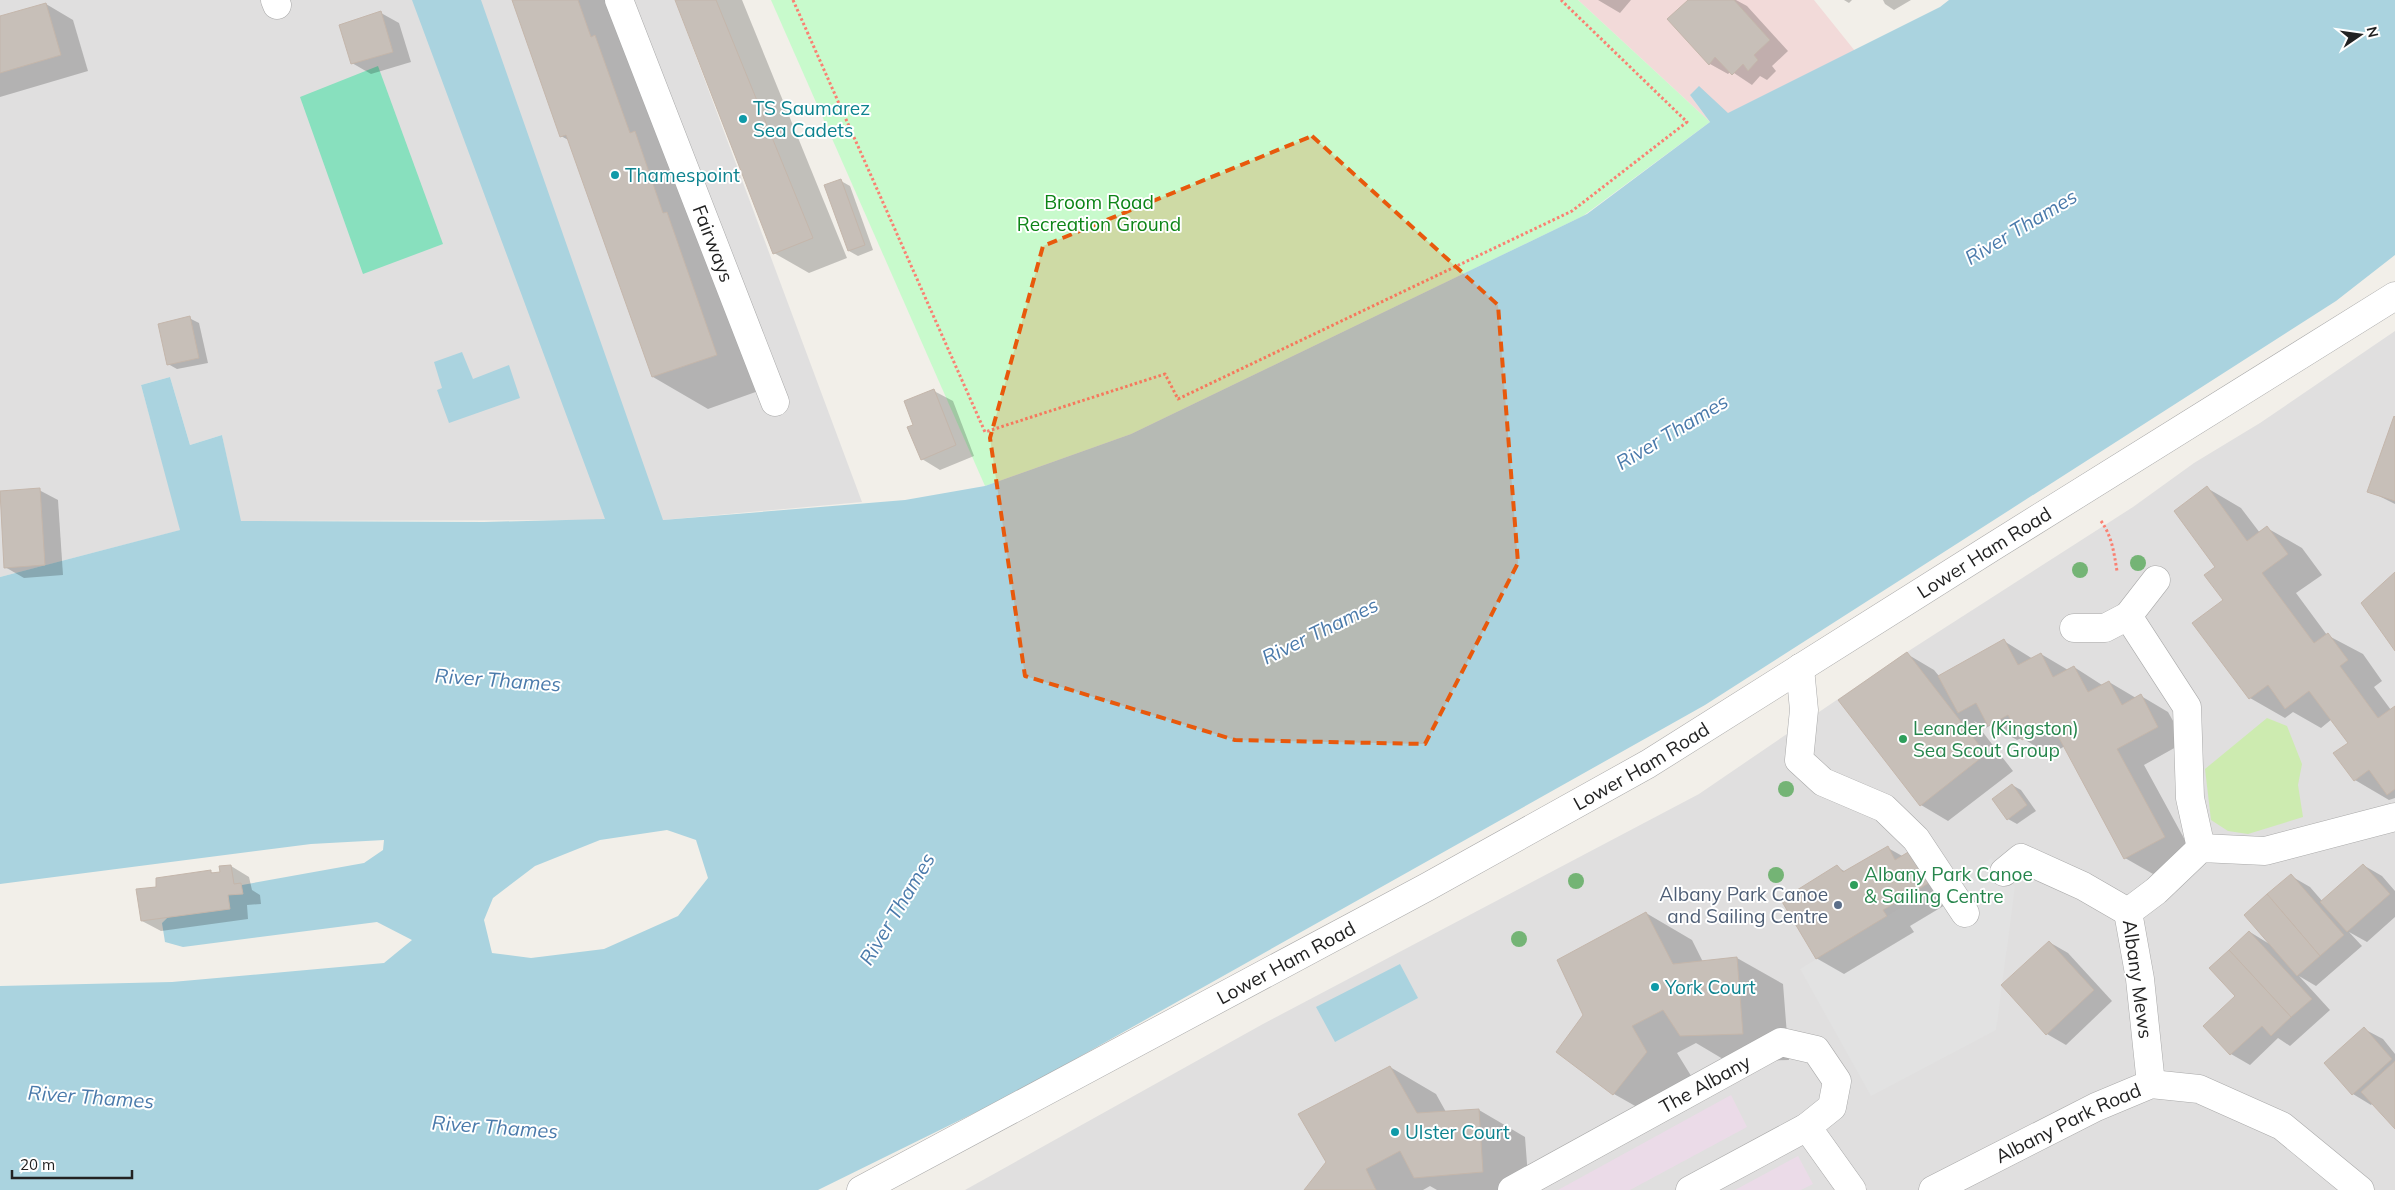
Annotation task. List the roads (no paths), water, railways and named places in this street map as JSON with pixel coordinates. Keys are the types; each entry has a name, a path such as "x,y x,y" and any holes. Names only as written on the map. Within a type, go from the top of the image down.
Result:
{"street":[{"name":"Fairways","path":"619,0 775,402"},
{"name":"Lower Ham Road","path":"861,1190 1452,873 1648,764 2395,296"},
{"path":"2074,628 2105,628 2128,616 2156,580"},
{"path":"2128,616 2188,707 2190,798 2202,848 2265,851 2395,817"},
{"path":"1800,668 1804,710 1799,760 1823,782 1884,808 1916,839 1965,913"},
{"name":"Albany Mews","path":"2151,1084 2140,980 2128,912 2156,891 2202,848"},
{"path":"2010,858 2082,886 2128,912"},
{"name":"The Albany","path":"1512,1190 1781,1042 1816,1050 1837,1081 1832,1107 1807,1127 1690,1190"},
{"name":"Albany Park Road","path":"1934,1190 2096,1108 2151,1084 2199,1089 2282,1126 2360,1190"},
{"path":"1807,1127 1852,1190"}],"water":[{"name":"River Thames","path":"412,0 481,0 663,520 905,500 985,486 1131,434 1587,214 1710,122 1690,95 1699,86 1728,113 1940,7 1949,0 2395,0 2395,255 2336,301 1705,705 1015,1093 818,1190 0,1190 0,986 172,982 384,963 412,940 377,922 183,947 165,942 162,923 192,894 364,863 383,850 384,840 311,844 0,884 0,577 180,530 141,385 170,377 190,445 222,435 241,521 484,522 605,519","holes":["667,830 696,840 708,878 678,916 604,949 531,958 492,953 484,920 493,898 535,866 600,840"]},
{"path":"462,352 473,379 509,365 520,398 449,423 437,390 442,388 434,362"},
{"path":"1400,964 1418,998 1335,1042 1316,1007"}],"place":[{"name":"TS Saumarez Sea Cadets","path":"743,119"},
{"name":"Thamespoint","path":"615,175"},
{"name":"Leander (Kingston) Sea Scout Group","path":"1903,739"},
{"name":"Albany Park Canoe & Sailing Centre","path":"1854,885"},
{"name":"Albany Park Canoe and Sailing Centre","path":"1838,905"},
{"name":"York Court","path":"1655,987"},
{"name":"Ulster Court","path":"1395,1132"}],"park label":[{"name":"Broom Road Recreation Ground","path":"1099,213"}]}
